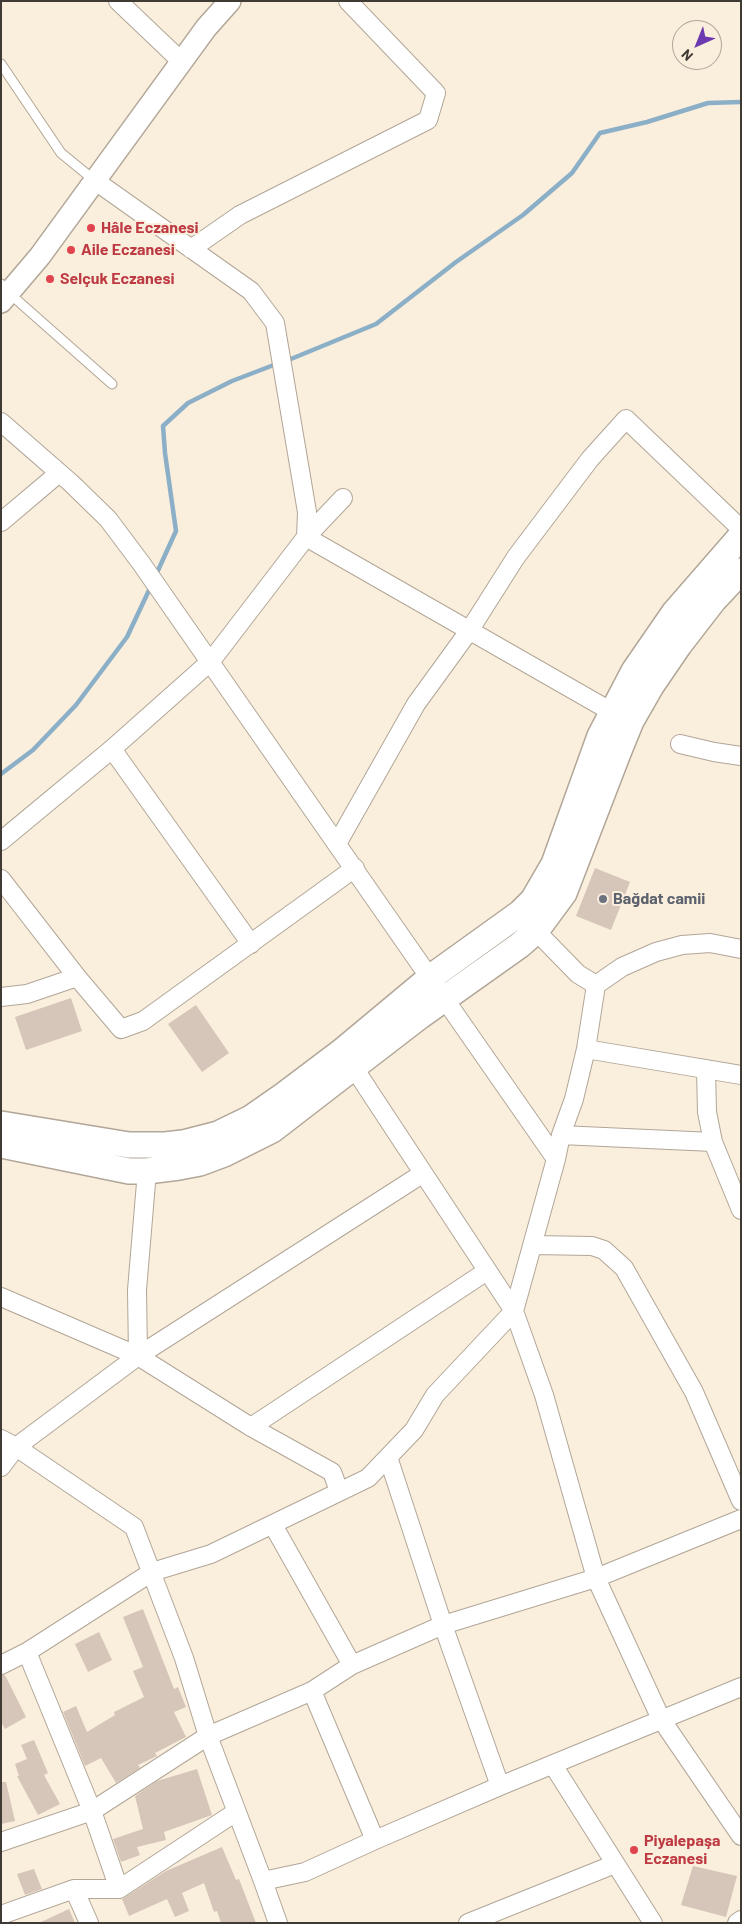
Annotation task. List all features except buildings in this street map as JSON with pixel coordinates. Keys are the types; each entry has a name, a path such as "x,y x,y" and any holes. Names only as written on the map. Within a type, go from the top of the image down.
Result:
{"main road":[{"path":"1,1124 129,1144 165,1145 218,1134 250,1118 284,1095 340,1052 431,977 520,913 533,900 554,864 600,736 634,671 674,613 741,536"},
{"path":"1,1145 109,1168 147,1172 200,1163 250,1142 272,1130 444,998 520,945 536,930 564,893 631,722 651,686 679,645 741,571"}],"street":[{"path":"118,1 182,62"},
{"path":"4,293 40,256 206,28 230,1"},
{"path":"191,249 240,215 428,120 436,94 348,1"},
{"path":"94,180 252,292 275,323 307,512 306,537"},
{"path":"338,842 416,704 469,631 516,557 590,459 626,419 741,530"},
{"path":"1,422 108,519 142,563 338,842 556,1159"},
{"path":"1,522 59,473"},
{"path":"1,841 112,749 211,661 306,537 343,498"},
{"path":"306,537 612,712"},
{"path":"680,744 741,756"},
{"path":"112,749 251,944"},
{"path":"1,879 77,977 121,1029 143,1021 355,868"},
{"path":"536,930 572,968 596,985"},
{"path":"1,1664 27,1652 152,1572 211,1554 368,1478 414,1430 435,1395 514,1311 561,1135 574,1099 586,1049 596,985 622,967 656,952 682,945 710,943 741,949"},
{"path":"1,997 28,994 77,977"},
{"path":"586,1049 741,1075"},
{"path":"354,1068 514,1311 544,1395 596,1578 660,1719 741,1836"},
{"path":"706,1069 707,1112 713,1142 741,1210"},
{"path":"561,1135 713,1142"},
{"path":"138,1356 137,1290 147,1172"},
{"path":"1,1467 8,1443 138,1356 422,1174"},
{"path":"533,1245 592,1246 604,1250 624,1268 694,1392 741,1501"},
{"path":"251,1427 487,1270"},
{"path":"1,1297 138,1356 251,1427 332,1472 339,1491"},
{"path":"8,1443 134,1527 184,1658 208,1736 278,1923"},
{"path":"388,1457 443,1624 500,1786"},
{"path":"1,1842 92,1811 208,1736 312,1691 352,1665 443,1624 596,1578 741,1519"},
{"path":"273,1525 352,1665"},
{"path":"27,1652 92,1811 119,1889"},
{"path":"263,1880 305,1872 500,1786 741,1687"},
{"path":"312,1691 375,1840"},
{"path":"553,1765 653,1923"},
{"path":"1,1915 74,1889 119,1889 236,1812"},
{"path":"468,1923 615,1864"},
{"path":"74,1889 88,1923"},
{"path":"737,1923 741,1920"}],"lane":[{"path":"1,64 61,152 94,180"},
{"path":"4,293 112,384"}],"waterway":[{"path":"286,361 376,324 456,262 523,215 572,173 600,133 647,122 708,103 741,102"},
{"path":"155,577 176,531 163,426 188,403 232,381 279,363"},
{"path":"1,774 33,750 76,705 127,637 151,586"}],"place":[{"name":"Hâle Eczanesi","path":"91,228"},
{"name":"Aile Eczanesi","path":"71,250"},
{"name":"Selçuk Eczanesi","path":"50,279"},
{"name":"Bağdat camii","path":"603,899"},
{"name":"Piyalepaşa Eczanesi","path":"634,1850"}]}
